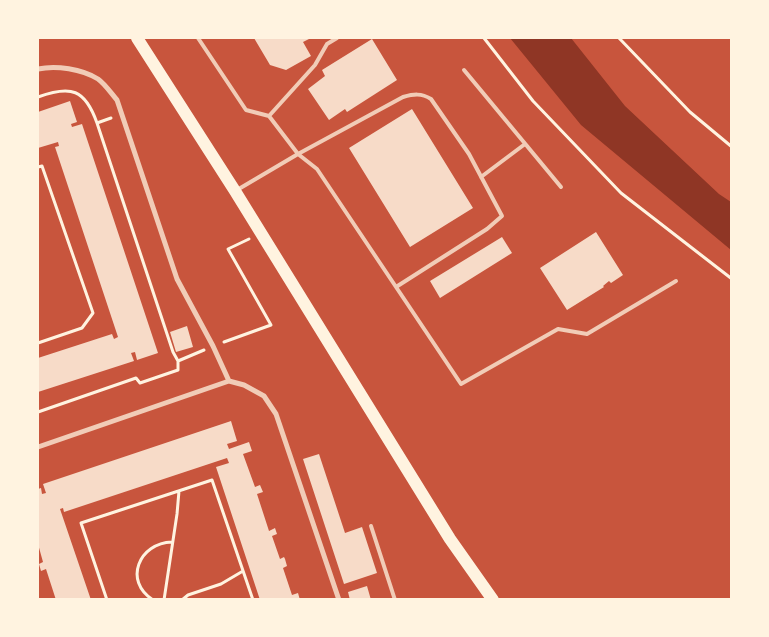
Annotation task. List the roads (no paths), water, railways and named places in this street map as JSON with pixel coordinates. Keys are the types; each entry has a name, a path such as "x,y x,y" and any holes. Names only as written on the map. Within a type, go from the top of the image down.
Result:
{"main road":[{"path":"137,38 235,191 450,539 493,600"}],"street":[{"path":"38,69 65,68 81,71 99,80 117,100 177,279 229,380"},
{"path":"38,447 229,380 244,385 264,396 276,414 339,600"}],"lane":[{"path":"198,38 246,110 270,116 298,154 317,169 460,384 558,329 587,334 676,281"},
{"path":"270,116 315,65 327,44 337,38"},
{"path":"464,70 561,187"},
{"path":"235,191 298,154 403,97 414,94 424,95 431,100 469,154 502,216 487,229 396,287"},
{"path":"481,177 525,144"},
{"path":"371,526 395,600"}]}
